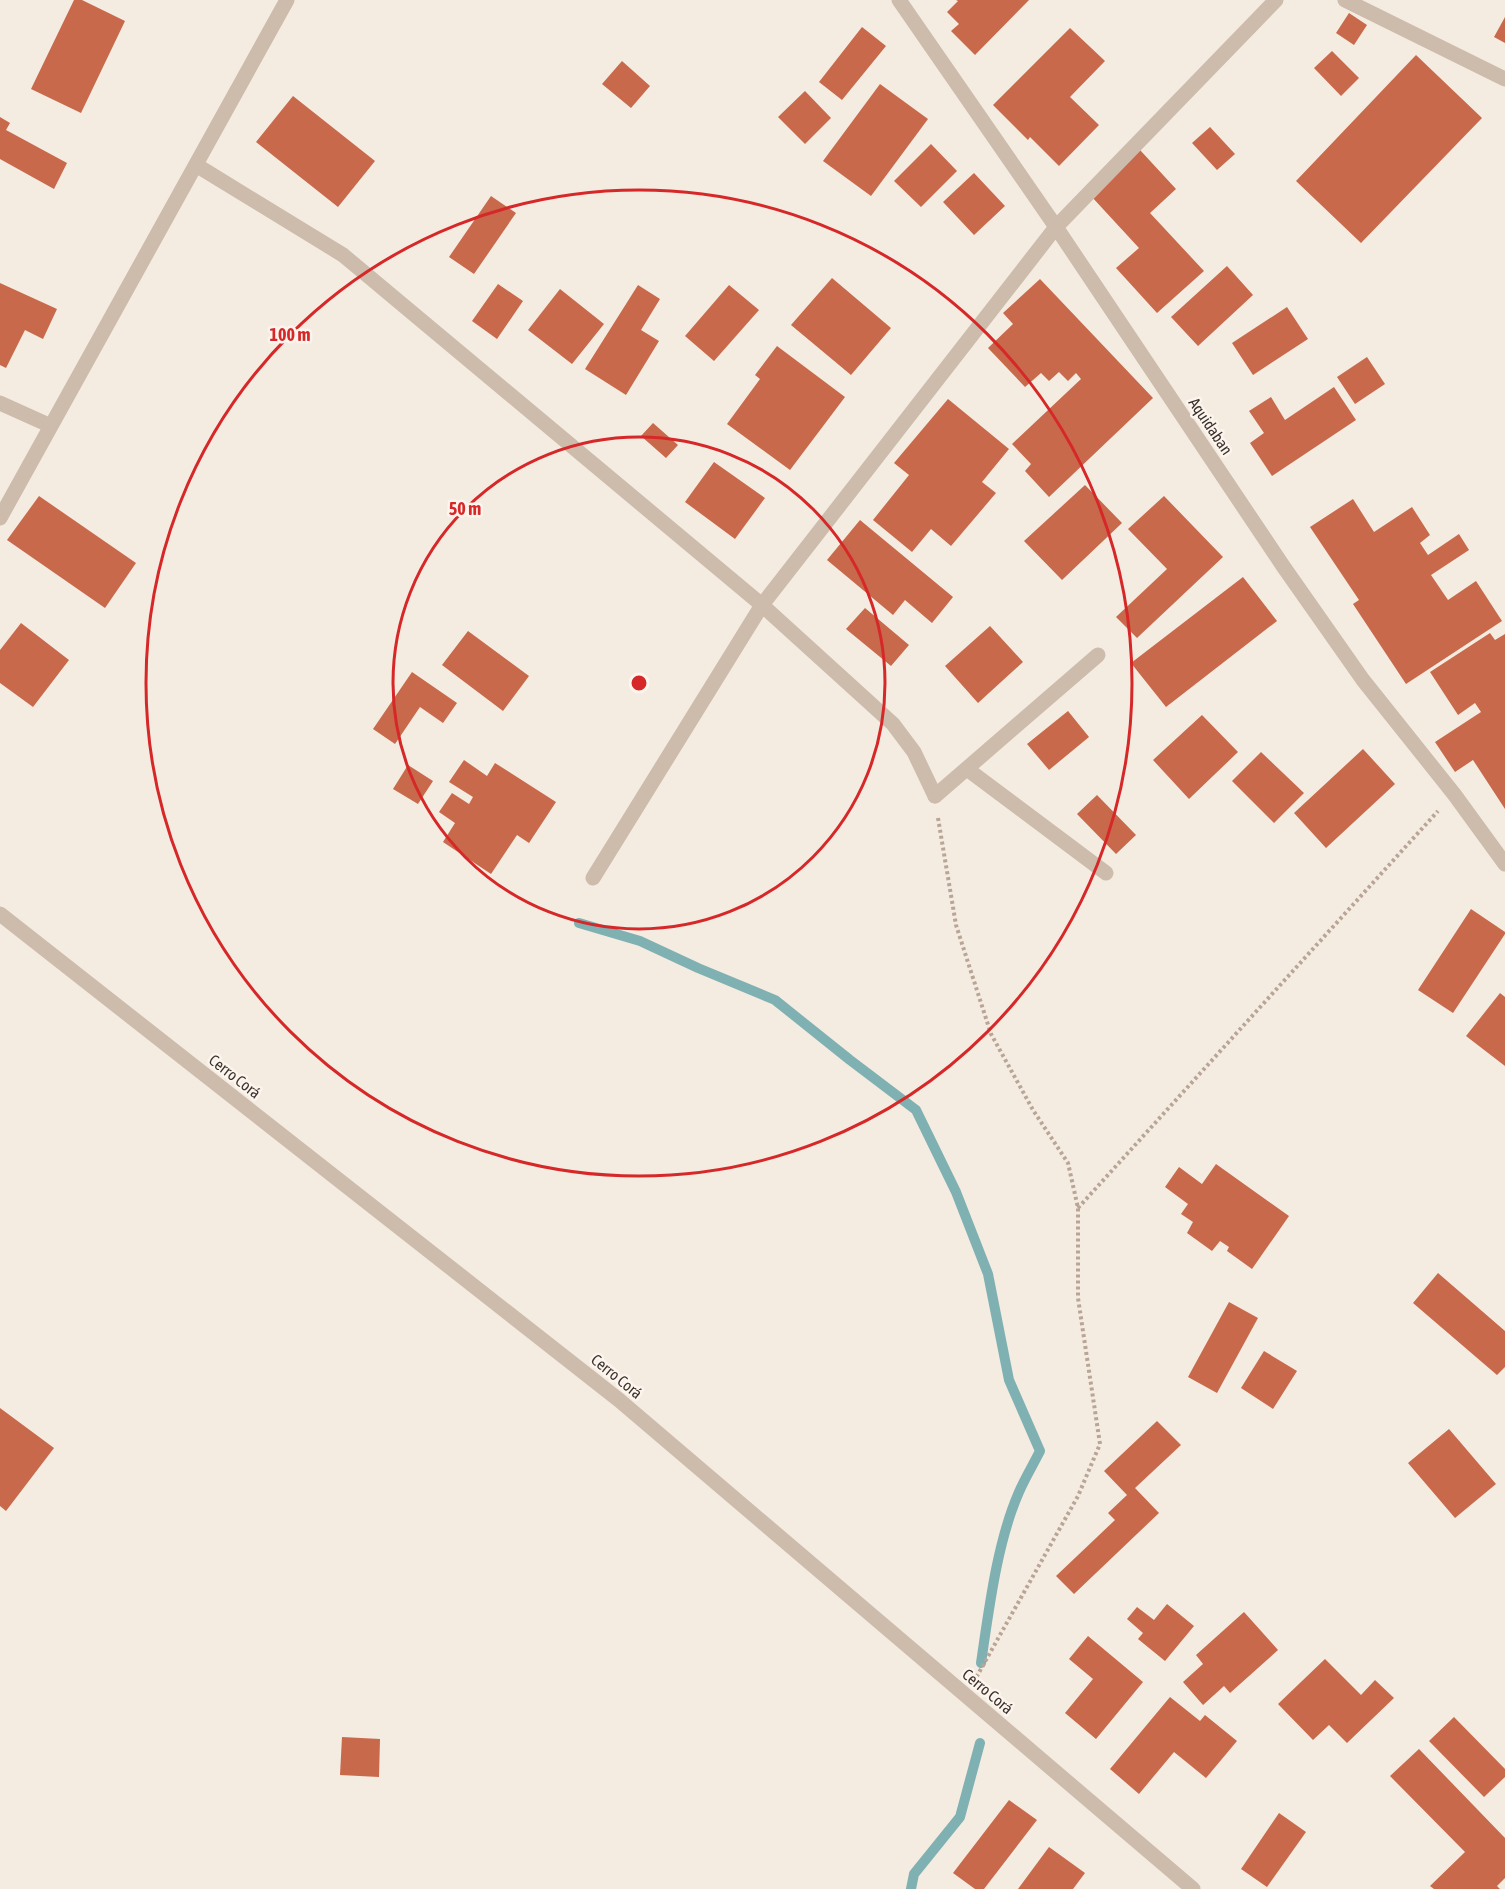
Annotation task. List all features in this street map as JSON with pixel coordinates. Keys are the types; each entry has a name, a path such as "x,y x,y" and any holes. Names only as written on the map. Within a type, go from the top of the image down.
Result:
{"street":[{"path":"0,518 287,0"},
{"name":"Aquidaban","path":"899,0 1356,671 1454,794 1505,864"},
{"path":"593,878 762,605 1056,228 1276,0"},
{"path":"1345,0 1505,79"},
{"path":"196,165 343,255 762,605 893,724 914,752 935,796 1098,655"},
{"path":"0,403 51,426"},
{"path":"967,769 1106,873"},
{"name":"Cerro Corá","path":"0,914 619,1400 1193,1889"}],"path":[{"path":"1078,1208 1454,794"},
{"path":"935,796 956,925 991,1034 1033,1110 1068,1163 1078,1208 1078,1298 1100,1444 1078,1496 966,1696"}],"building":[{"path":"74,0 82,0 125,21 81,113 31,89"},
{"path":"956,0 1029,0 975,55 951,31 959,24 947,12 958,1"},
{"path":"1349,13 1367,25 1354,45 1336,33"},
{"path":"1505,17 1505,43 1494,37"},
{"path":"862,27 886,46 842,100 819,82"},
{"path":"1070,28 1105,61 1070,97 1099,125 1059,166 1030,137 1028,140 993,105"},
{"path":"1332,51 1359,78 1341,96 1314,68"},
{"path":"1416,55 1482,118 1361,243 1296,181"},
{"path":"622,61 650,86 631,108 602,84"},
{"path":"880,84 928,119 871,196 823,161"},
{"path":"805,91 831,118 805,144 778,117"},
{"path":"293,96 375,161 338,207 256,142"},
{"path":"0,117 10,123 6,130 67,163 54,189 0,159"},
{"path":"1210,127 1235,154 1217,170 1192,143"},
{"path":"931,144 957,171 921,207 894,181"},
{"path":"1140,150 1176,189 1150,213 1204,271 1157,313 1116,268 1139,248 1091,196"},
{"path":"974,173 1005,206 974,235 943,202"},
{"path":"491,196 516,213 474,274 449,257"},
{"path":"1227,266 1253,295 1198,346 1171,317"},
{"path":"832,278 891,328 851,375 791,325"},
{"path":"1040,279 1153,398 1049,497 1025,471 1031,464 1012,444 1081,379 1076,373 1068,381 1059,372 1049,381 1041,373 1025,387 988,348 1013,324 1003,313"},
{"path":"0,283 57,309 43,339 25,330 6,368 0,365"},
{"path":"498,284 523,301 497,339 472,321"},
{"path":"638,285 660,299 641,330 659,341 626,395 585,369"},
{"path":"729,285 759,310 714,361 685,336"},
{"path":"560,289 604,324 572,364 528,330"},
{"path":"1287,307 1308,339 1253,375 1232,343"},
{"path":"777,346 845,397 790,470 727,424 760,379 755,375"},
{"path":"1367,357 1385,384 1355,404 1337,377"},
{"path":"1334,387 1356,420 1272,476 1250,443 1264,433 1249,411 1271,397 1285,420"},
{"path":"948,399 1009,449 982,482 996,493 951,546 931,529 912,552 873,520 909,475 894,463"},
{"path":"653,423 678,445 666,458 641,436"},
{"path":"714,462 765,498 735,539 685,502"},
{"path":"1085,485 1122,523 1062,580 1024,541"},
{"path":"39,496 136,563 105,608 7,540"},
{"path":"1164,496 1223,557 1137,638 1116,617 1167,569 1128,529"},
{"path":"1353,499 1374,532 1412,507 1430,535 1420,543 1428,555 1459,534 1469,550 1431,575 1448,600 1476,581 1502,621 1406,684 1353,604 1359,600 1310,527"},
{"path":"860,520 953,597 932,623 905,600 893,615 827,560"},
{"path":"1243,577 1277,621 1166,707 1131,663"},
{"path":"865,608 909,645 891,666 846,629"},
{"path":"21,623 69,660 33,707 0,683 0,650"},
{"path":"990,626 1023,662 978,703 945,666"},
{"path":"468,631 529,676 503,711 442,665"},
{"path":"1490,633 1495,640 1505,634 1505,809 1473,760 1455,772 1435,742 1481,712 1475,703 1458,715 1430,672"},
{"path":"412,672 457,703 443,723 420,707 395,744 373,729"},
{"path":"1068,711 1089,737 1049,770 1027,744"},
{"path":"1202,715 1238,752 1189,799 1153,760"},
{"path":"1363,749 1395,784 1326,848 1294,813"},
{"path":"1261,752 1304,793 1274,823 1232,781"},
{"path":"464,760 487,776 495,763 556,802 529,843 517,835 491,874 443,842 455,823 439,812 452,793 469,804 473,797 449,782"},
{"path":"408,765 433,781 418,804 393,789"},
{"path":"1097,795 1136,835 1116,854 1077,814"},
{"path":"1471,909 1505,934 1453,1013 1418,990"},
{"path":"1500,993 1505,997 1505,1066 1466,1036"},
{"path":"1216,1164 1289,1216 1252,1269 1227,1251 1229,1247 1220,1241 1212,1251 1187,1233 1193,1222 1181,1214 1188,1204 1165,1187 1179,1167 1202,1184"},
{"path":"1438,1273 1505,1331 1505,1367 1497,1375 1413,1303"},
{"path":"1229,1302 1258,1318 1217,1393 1188,1377"},
{"path":"1264,1351 1297,1371 1273,1409 1241,1388"},
{"path":"0,1408 54,1448 6,1511 0,1506"},
{"path":"1157,1421 1181,1445 1135,1488 1159,1513 1074,1594 1056,1576 1115,1520 1108,1513 1127,1495 1104,1471"},
{"path":"1449,1429 1496,1484 1455,1518 1408,1463"},
{"path":"1167,1604 1194,1626 1165,1661 1138,1639 1143,1633 1127,1619 1137,1607 1154,1620"},
{"path":"1244,1612 1278,1650 1230,1693 1224,1686 1203,1705 1183,1682 1203,1664 1196,1655"},
{"path":"1088,1636 1143,1682 1096,1739 1065,1713 1093,1679 1069,1659"},
{"path":"1325,1659 1361,1695 1375,1680 1394,1698 1347,1743 1329,1725 1313,1740 1278,1704"},
{"path":"1170,1697 1200,1721 1205,1715 1237,1741 1206,1778 1174,1752 1139,1794 1110,1769"},
{"path":"1454,1717 1505,1769 1505,1777 1484,1797 1429,1741"},
{"path":"342,1737 380,1739 379,1777 340,1775"},
{"path":"1419,1749 1505,1838 1505,1878 1497,1886 1500,1889 1434,1889 1430,1886 1465,1852 1390,1776"},
{"path":"1009,1800 1037,1820 984,1889 975,1889 953,1873"},
{"path":"1279,1813 1306,1832 1267,1887 1241,1869"},
{"path":"1049,1847 1085,1873 1073,1889 1018,1889"}],"waterway":[{"path":"579,923 640,941 775,1000 916,1110 956,1192 988,1274 1009,1380 1040,1451 1019,1492 1005,1532 999,1554 981,1663"},
{"path":"911,1889 914,1874 960,1817 980,1743"}]}
